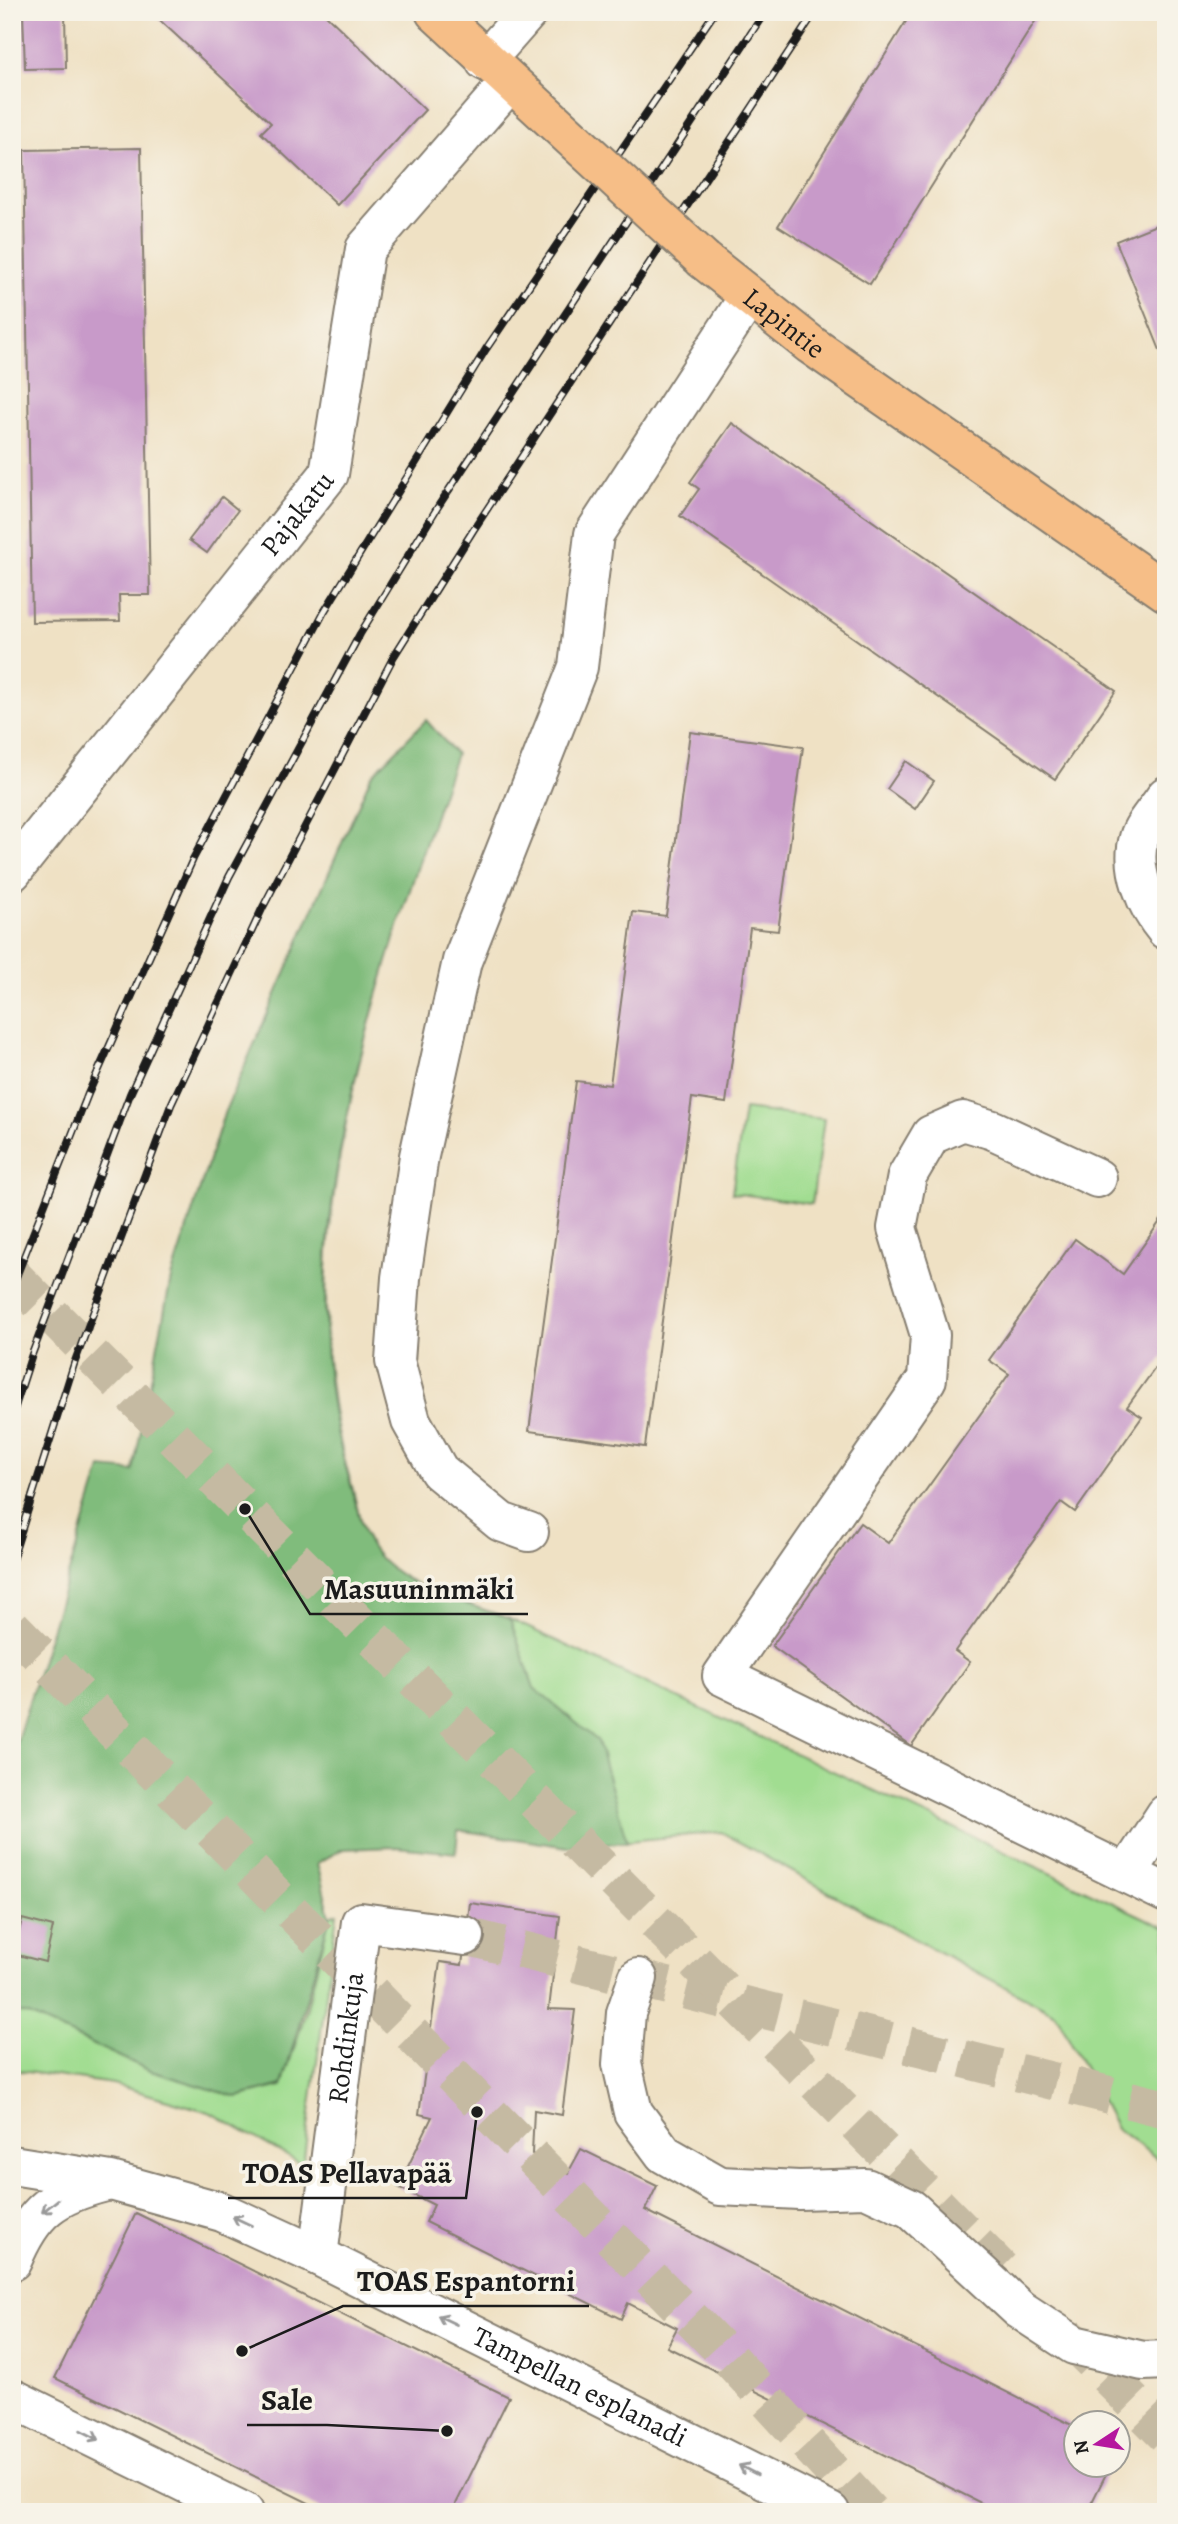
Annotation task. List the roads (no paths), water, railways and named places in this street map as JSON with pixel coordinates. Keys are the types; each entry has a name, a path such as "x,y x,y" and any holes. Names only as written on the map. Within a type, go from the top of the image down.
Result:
{"main road":[{"name":"Lapintie","path":"435,12 748,298 1163,587"}],"street":[{"name":"Pajakatu","path":"12,872 329,474 365,249 498,72 528,12"},
{"path":"529,1532 501,1522 439,1471 411,1421 395,1361 401,1279 419,1156 462,961 578,667 594,534 748,298"},
{"path":"1166,796 1139,837 1137,873 1155,917 1166,930"},
{"path":"1097,1178 993,1130 963,1121 931,1135 907,1176 897,1228 930,1335 927,1379 722,1676 1128,1872 1166,1893"},
{"path":"1128,1872 1166,1814"},
{"name":"Rohdinkuja","path":"318,2256 361,1922 465,1936"},
{"path":"638,1978 626,2013 622,2064 633,2112 664,2154 720,2186 799,2190 866,2188 911,2210 1018,2309 1074,2345 1143,2361 1166,2360"},
{"name":"Tampellan esplanadi","path":"12,2165 111,2181 222,2212 318,2256 778,2500 830,2512"},
{"path":"12,2261 22,2238 43,2210 69,2192 111,2181"},
{"path":"18,2391 244,2512"}],"tunnel":[{"path":"12,1275 1001,2269"},
{"path":"12,1627 717,2345 870,2512"},
{"path":"465,1936 1166,2109"},
{"path":"1066,2335 1166,2435"}],"railway":[{"path":"12,1287 88,1094 193,859 324,612 486,349 715,12"},
{"path":"12,1416 31,1357 130,1094 229,877 360,634 439,505 765,12"},
{"path":"12,1560 74,1364 171,1105 262,909 394,656 474,529 815,12"}],"place":[{"name":"Masuuninmäki","path":"245,1509"},
{"name":"TOAS Pellavapää","path":"477,2112"},
{"name":"TOAS Espantorni","path":"242,2351"},
{"name":"Sale","path":"447,2431"}]}
